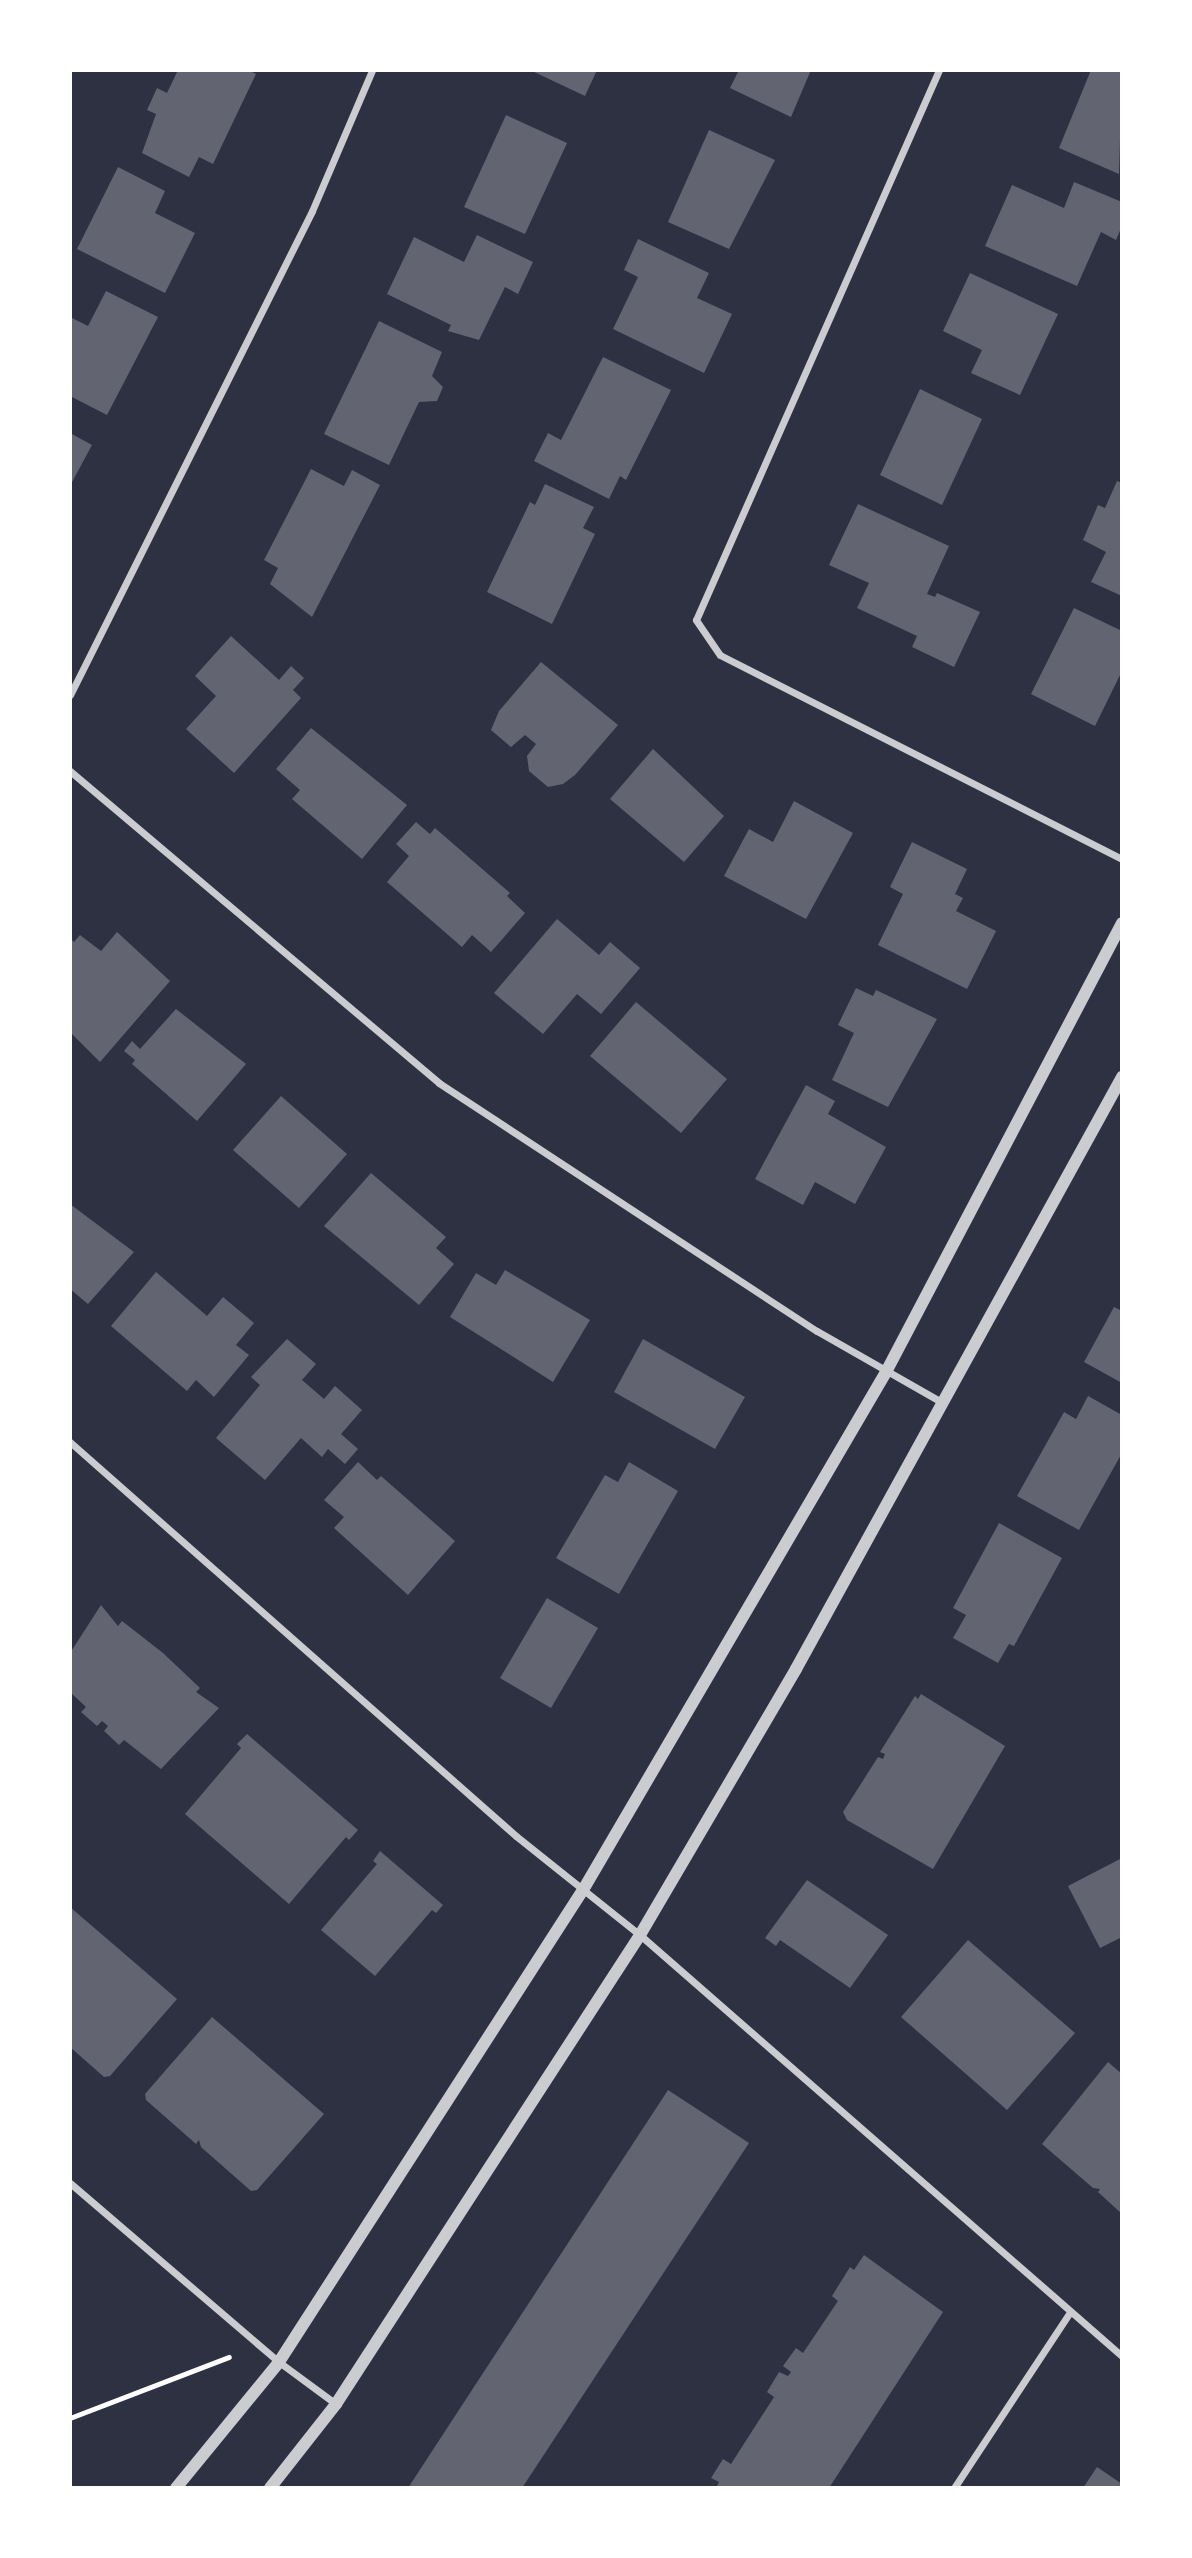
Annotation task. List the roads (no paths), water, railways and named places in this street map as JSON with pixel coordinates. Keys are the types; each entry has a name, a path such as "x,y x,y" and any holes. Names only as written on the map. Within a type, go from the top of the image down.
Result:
{"street":[{"path":"70,695 312,211 372,70"},
{"path":"939,70 696,620 720,655 1122,859"},
{"path":"70,771 439,1083 886,1372 944,1404"},
{"path":"176,2488 279,2362 583,1890 886,1372 1122,923"},
{"path":"270,2488 336,2404 640,1935 944,1404 1122,1077"},
{"path":"70,1442 516,1836 640,1935 1122,2356"},
{"path":"70,2183 279,2362 336,2404"},
{"path":"954,2488 1070,2312"}]}
